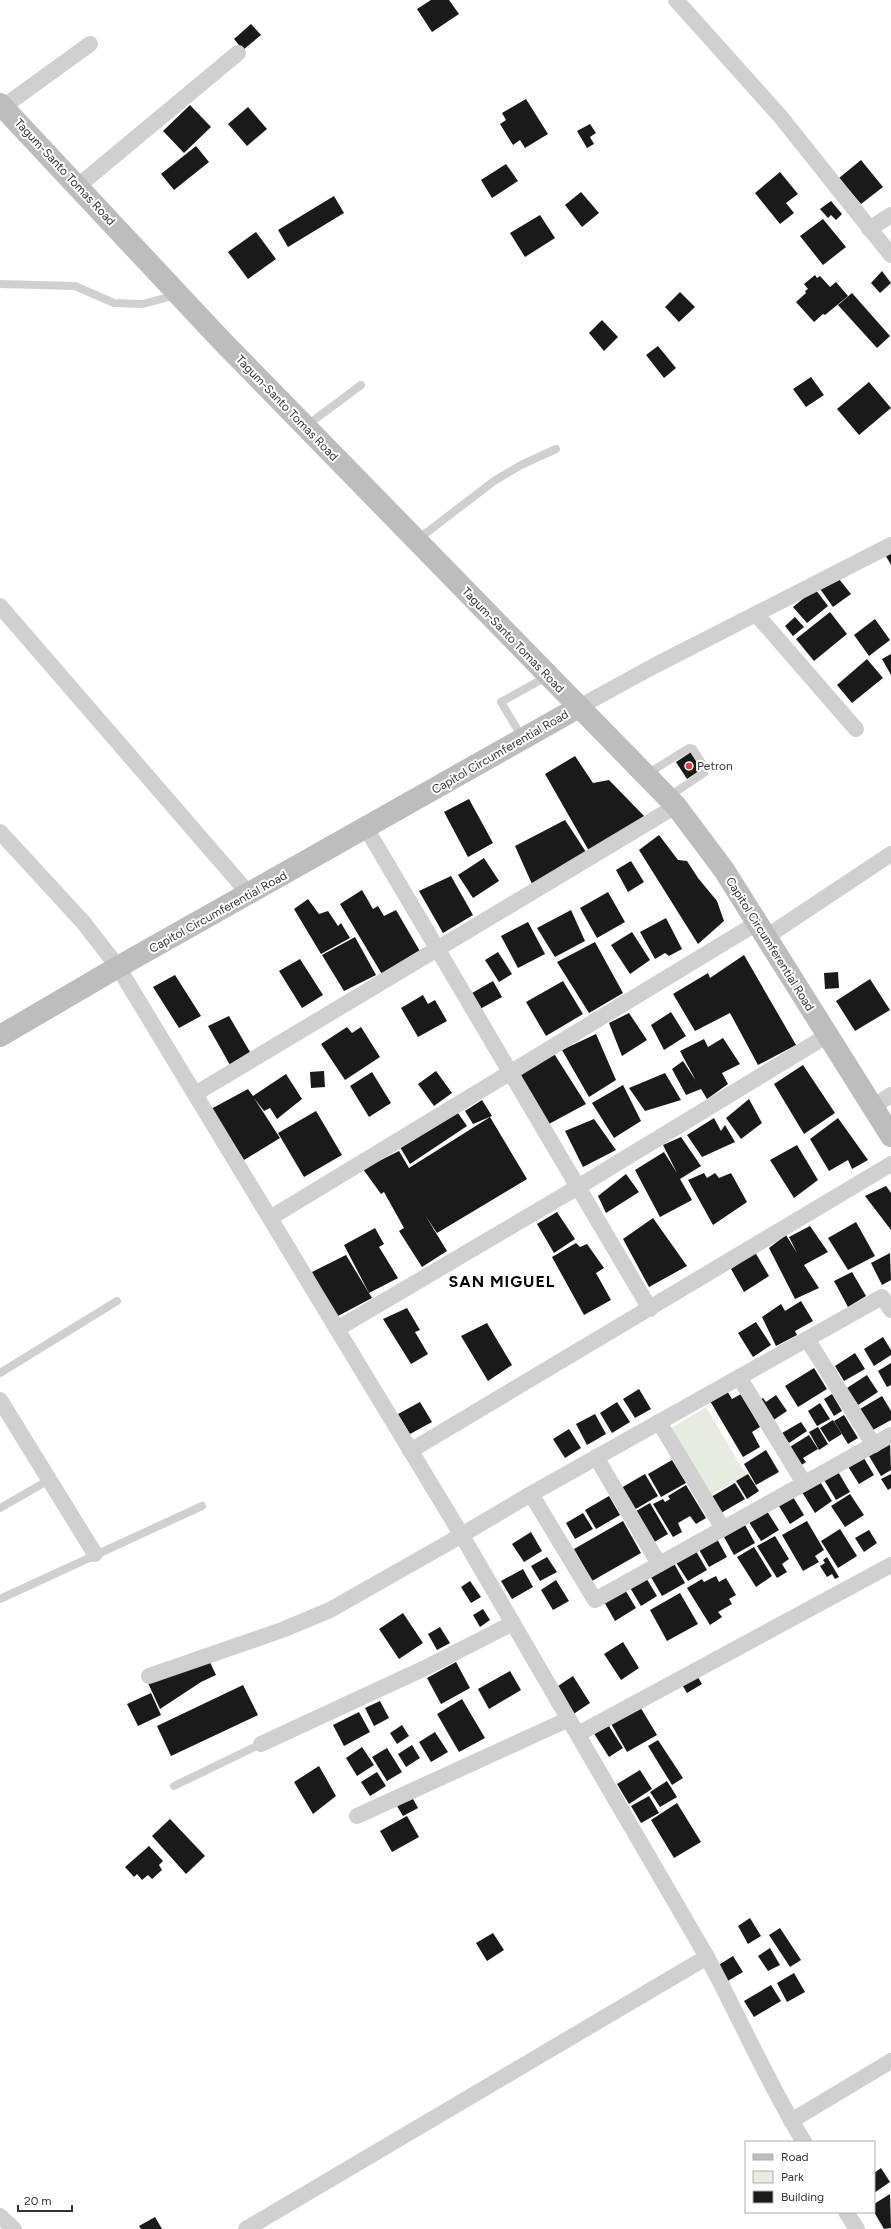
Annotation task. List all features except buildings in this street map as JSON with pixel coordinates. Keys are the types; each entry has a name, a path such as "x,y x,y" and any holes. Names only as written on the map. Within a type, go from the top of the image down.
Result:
{"main road":[{"name":"Tagum-Santo Tomas Road","path":"2,106 178,294 579,707"},
{"name":"Capitol Circumferential Road","path":"0,1036 118,967 250,895 579,707 672,802 712,854 762,930 891,1136"}],"street":[{"path":"676,0 780,116 891,255"},
{"path":"2,106 90,44"},
{"path":"78,186 238,53"},
{"path":"869,229 891,215"},
{"path":"579,707 891,545"},
{"path":"0,606 250,895"},
{"path":"756,614 856,729"},
{"path":"195,1094 437,950 672,802"},
{"path":"366,828 650,1309"},
{"path":"0,832 83,922 118,967 462,1534 707,1957 791,2121 803,2141"},
{"path":"270,1218 510,1072 762,930 891,854"},
{"path":"337,1329 578,1187 828,1035"},
{"path":"873,1107 891,1095"},
{"path":"410,1450 650,1309 891,1164"},
{"path":"149,1676 282,1630 330,1610 530,1494 882,1297 891,1310"},
{"path":"807,1339 874,1445"},
{"path":"739,1377 804,1483"},
{"path":"0,1400 94,1554"},
{"path":"659,1422 722,1527"},
{"path":"530,1494 595,1600 722,1527 891,1435"},
{"path":"596,1457 659,1564"},
{"path":"578,1734 891,1565"},
{"path":"261,1744 425,1668 513,1623"},
{"path":"357,1816 569,1720"},
{"path":"246,2229 707,1957"},
{"path":"791,2121 891,2061"},
{"path":"847,2213 857,2229"}],"lane":[{"path":"0,284 75,286 114,303 143,304 178,294"},
{"path":"306,426 361,385"},
{"path":"417,541 494,481 521,465 556,449"},
{"path":"523,739 501,702 548,675"},
{"path":"646,776 688,748 693,749 705,768 704,773 672,802"},
{"path":"0,1373 117,1301"},
{"path":"0,1508 48,1480"},
{"path":"0,1599 94,1554 202,1506"},
{"path":"174,1786 261,1744"}],"green space":[{"path":"706,1407 746,1475 710,1495 671,1428"}],"place":[{"name":"Petron","path":"689,766"}],"district":[{"name":"SAN MIGUEL","path":"502,1281"}]}
